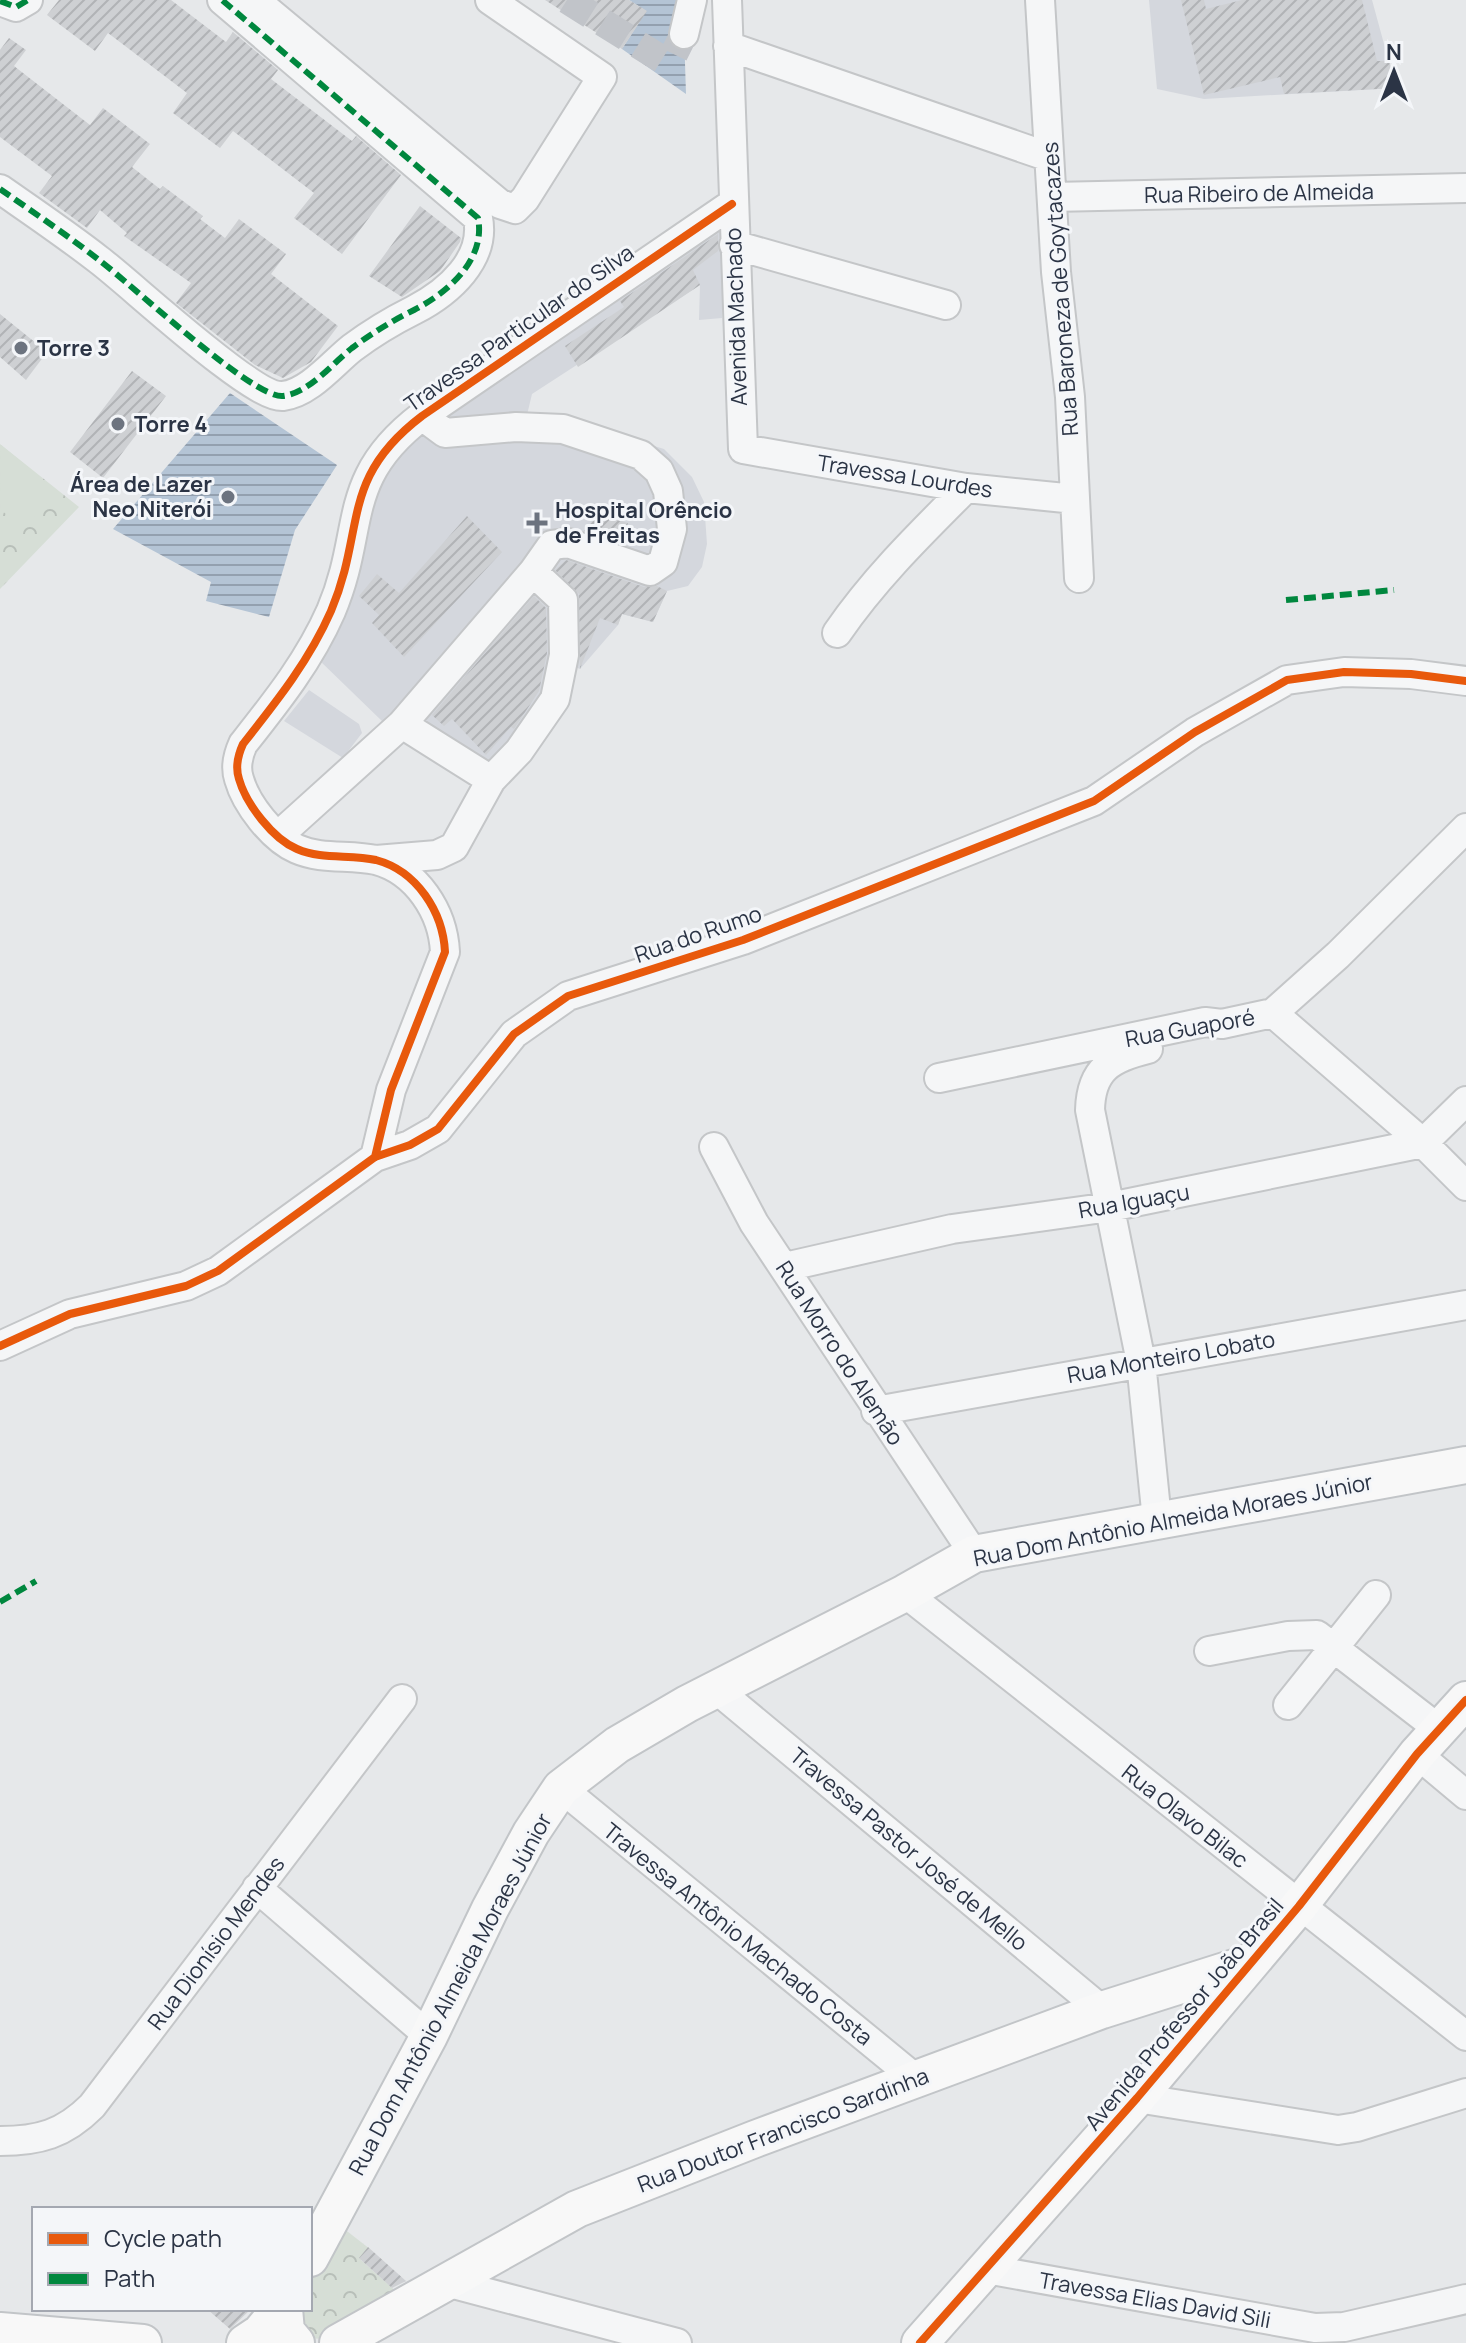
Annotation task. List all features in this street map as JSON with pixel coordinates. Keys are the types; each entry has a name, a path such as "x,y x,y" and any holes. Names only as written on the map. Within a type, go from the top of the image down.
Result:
{"main road":[{"name":"Rua Dom Antônio Almeida Moraes Júnior","path":"312,2254 429,2036 490,1909 531,1833 561,1788 617,1745 716,1689 905,1593 974,1554 1466,1465"},
{"name":"Avenida Professor João Brasil","path":"920,2343 1137,2098 1448,1724"},
{"name":"Rua Doutor Francisco Sardinha","path":"338,2343 577,2209 1102,2010 1250,1963"},
{"path":"245,2343 260,2333 280,2311"},
{"path":"282,2311 286,2331 296,2343"},
{"path":"0,2331 143,2343"}],"street":[{"path":"0,1 16,7 28,0"},
{"path":"0,189 100,260 224,362 262,390 280,396 299,391 390,322 435,299 470,263 482,237 478,218 222,0"},
{"path":"255,0 500,204 515,209 525,199 602,77 490,0"},
{"path":"684,34 692,0"},
{"name":"Avenida Machado","path":"727,0 740,442"},
{"name":"Rua Baroneza de Goytacazes","path":"1040,0 1079,578"},
{"path":"728,46 1049,157"},
{"name":"Rua Ribeiro de Almeida","path":"1052,197 1466,188"},
{"name":"Travessa Particular do Silva","path":"375,1157 391,1090 445,952 444,933 427,896 409,879 376,860 298,850 278,836 252,805 238,779 237,758 243,744 310,654 332,609 363,485 388,445 422,416 732,204"},
{"path":"734,245 946,305"},
{"path":"278,836 402,724 533,572 552,545 560,542 650,571 657,567 670,547 672,529 668,491 659,471 641,455 614,443 563,429 516,427 445,433 422,416"},
{"name":"Travessa Lourdes","path":"740,442 743,449 966,488 1075,499"},
{"path":"837,633 873,584 966,488"},
{"path":"376,860 446,854 454,847 491,780 542,720 555,699 561,675 563,600 533,572"},
{"name":"Rua do Rumo","path":"0,1346 70,1314 186,1286 218,1271 375,1157 410,1145 438,1129 514,1034 568,996 743,940 1094,801 1195,732 1287,680 1344,672 1411,674 1466,681"},
{"path":"402,724 491,780"},
{"name":"Rua Guaporé","path":"939,1078 1205,1022 1222,1024 1273,1013 1466,828"},
{"path":"1273,1013 1423,1143 1466,1186"},
{"path":"1157,1520 1141,1362 1090,1110 1091,1086 1114,1061 1133,1052 1209,1033 1222,1024"},
{"path":"1423,1143 1466,1101"},
{"name":"Rua Iguaçu","path":"785,1267 952,1229 1110,1207 1423,1143"},
{"name":"Rua Morro do Alemão","path":"714,1147 754,1223 876,1411 974,1554"},
{"name":"Rua Monteiro Lobato","path":"876,1411 1466,1305"},
{"name":"Rua Olavo Bilac","path":"905,1593 1466,2036"},
{"path":"1288,1705 1376,1595"},
{"path":"1209,1651 1306,1634 1317,1635 1448,1724 1466,1795"},
{"name":"Travessa Pastor José de Mello","path":"716,1689 1102,2010"},
{"name":"Rua Dionísio Mendes","path":"0,2141 44,2138 81,2117 402,1699"},
{"name":"Travessa Antônio Machado Costa","path":"561,1788 916,2079"},
{"path":"257,1888 429,2036"},
{"path":"1137,2098 1338,2130 1466,2093"},
{"name":"Travessa Elias David Sili","path":"986,2269 1315,2328 1344,2327 1466,2299"},
{"path":"446,2282 677,2343"}],"shaded area":[{"path":"1149,0 1372,0 1396,88 1204,99 1157,89"},
{"name":"Hospital Orêncio de Freitas","path":"718,225 722,229 723,247 722,318 699,320 700,285 532,394 527,415 566,419 664,449 692,477 704,502 707,544 702,567 688,586 667,591 653,622 622,614 618,625 580,669 575,667 543,731 498,799 383,722 318,659 374,498 393,461 416,437"},
{"path":"309,690 359,724 362,733 343,758 284,721"}],"green space":[{"path":"0,444 79,507 0,589"},
{"path":"1,445 57,492 23,529 0,509"},
{"path":"343,2228 370,2249 361,2260 400,2295 325,2339 305,2338 295,2311 312,2311 312,2277"}],"water":[{"path":"629,0 683,0 686,94 622,49 646,11"},
{"name":"Área de Lazer Neo Niterói","path":"230,393 337,465 295,530 269,617 206,601 211,582 113,529"}],"building":[{"path":"59,0 171,0 226,42 233,32 278,70 271,79 352,141 356,136 401,175 342,254 294,218 314,193 233,131 220,148 173,113 187,93 108,33 95,51 47,15"},
{"path":"545,0 629,0 647,11 622,49"},
{"path":"1181,0 1204,0 1206,9 1242,0 1362,0 1377,61 1389,61 1396,88 1284,94 1280,77 1204,95"},
{"path":"9,38 26,50 14,66 90,125 103,108 150,144 132,167 160,189 163,186 203,216 200,219 225,238 239,219 286,254 271,274 338,326 311,362 283,378 255,365 176,303 191,283 124,236 127,233 100,210 87,228 39,193 52,176 0,137 0,50"},
{"path":"420,206 461,238 440,271 402,297 369,276"},
{"path":"718,234 718,251 693,270 700,285 578,367 565,346 624,307 620,301"},
{"name":"Torre 3","path":"0,314 47,352 26,380 0,357"},
{"name":"Torre 4","path":"132,371 166,396 103,478 70,452"},
{"path":"598,514 628,523 621,543 584,531"},
{"path":"467,516 502,552 404,657 372,623 379,615 359,596 377,574 399,593"},
{"path":"566,560 644,587 657,586 667,591 653,622 622,614 618,625 600,618 580,669 579,594 555,570"},
{"path":"534,596 546,608 547,653 539,691 514,729 511,727 486,755 452,719 444,726 432,715"},
{"path":"368,2247 406,2281 392,2288 359,2258"},
{"path":"209,2311 249,2311 230,2329"}],"tunnel":[{"path":"567,0 663,60 673,56 684,34"}],"marked path":[{"path":"0,1 16,7 28,0"},
{"path":"0,189 99,260 220,360 268,392 283,396 302,389 352,348 427,303 452,284 462,273 476,247 478,218 222,0"},
{"path":"1286,600 1394,590"},
{"path":"0,1602 36,1581"}],"cycle path":[{"path":"375,1157 391,1090 445,952 439,922 415,883 391,865 366,858 307,852 279,837 262,820 243,789 237,770 241,748 313,647 342,582 358,506 366,484 396,439 422,416 732,204"},
{"path":"0,1346 70,1314 186,1286 218,1271 375,1157 410,1145 438,1129 514,1034 568,996 743,940 1094,801 1195,732 1287,680 1344,672 1411,674 1466,681"},
{"path":"920,2343 1137,2098 1299,1906 1417,1754 1466,1700"}],"place":[{"name":"Torre 3","path":"21,348"},
{"name":"Torre 4","path":"118,424"},
{"name":"Área de Lazer Neo Niterói","path":"228,497"},
{"name":"Hospital Orêncio de Freitas","path":"537,523"}]}
